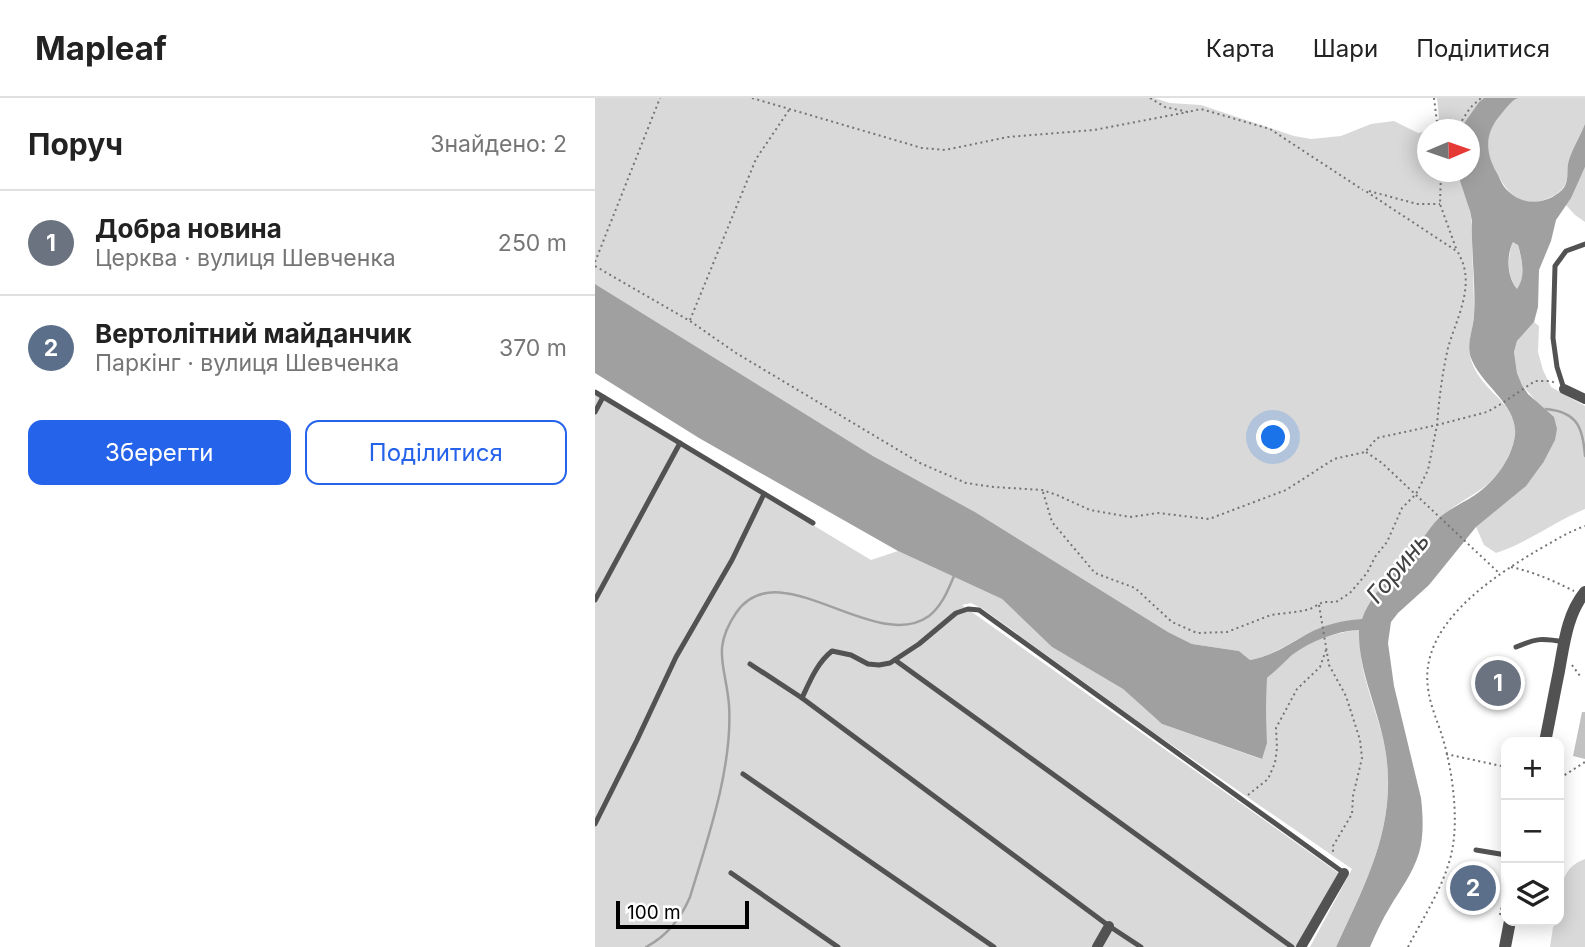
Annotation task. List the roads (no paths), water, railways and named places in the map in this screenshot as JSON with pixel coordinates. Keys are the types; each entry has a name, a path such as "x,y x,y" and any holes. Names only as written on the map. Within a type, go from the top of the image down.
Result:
{"street":[{"path":"1565,389 1585,399"},
{"path":"1546,737 1572,614 1584,594"},
{"path":"1301,947 1344,873"},
{"path":"1097,947 1109,926"},
{"path":"1505,947 1509,926"}],"lane":[{"path":"1565,389 1557,367 1553,338 1555,266 1566,251 1585,244"},
{"path":"595,392 813,523"},
{"path":"595,412 603,397"},
{"path":"595,600 680,443"},
{"path":"595,824 676,657 764,494"},
{"path":"802,698 817,668 832,651 851,654 868,664 890,663 919,644 957,613 968,609 979,610 1344,873"},
{"path":"1515,647 1533,640 1565,642"},
{"path":"895,659 1292,947"},
{"path":"750,664 802,698 1141,947"},
{"path":"743,774 994,947"},
{"path":"1476,850 1501,854"},
{"path":"731,873 838,947"}],"water":[{"name":"Горинь","path":"1484,98 1518,98 1507,106 1496,120 1488,149 1505,187 1514,196 1535,202 1549,199 1564,187 1569,159 1585,124 1585,167 1571,198 1556,220 1539,270 1538,307 1534,322 1517,341 1514,352 1522,385 1528,394 1554,417 1557,429 1555,440 1543,463 1526,486 1476,527 1429,585 1391,622 1388,643 1394,686 1421,798 1423,819 1419,853 1370,947 1336,947 1370,872 1388,795 1383,738 1361,658 1359,630 1333,635 1307,645 1267,678 1267,743 1262,759 1162,724 1123,689 1052,647 1002,599 898,551 699,438 595,373 595,284 873,456 975,512 1168,632 1192,644 1239,651 1250,660 1266,656 1320,628 1362,619 1380,587 1408,558 1435,523 1489,484 1510,453 1515,435 1511,414 1476,368 1470,353 1474,304 1472,221 1460,182 1480,182 1480,119 1467,119","holes":["1513,242 1518,245 1522,262 1520,284 1517,289 1509,273"]}],"waterway":[{"path":"1546,409 1565,414 1576,423 1580,429 1585,456"},
{"path":"646,947 667,932 686,905 711,826 723,777 729,728 722,648 728,626 736,613 754,597 776,592 801,597 882,623 907,624 929,616 938,608 954,576"}],"place":[{"name":"Добра новина","path":"1498,683"},
{"name":"Вертолітний майданчик","path":"1473,888"}]}
